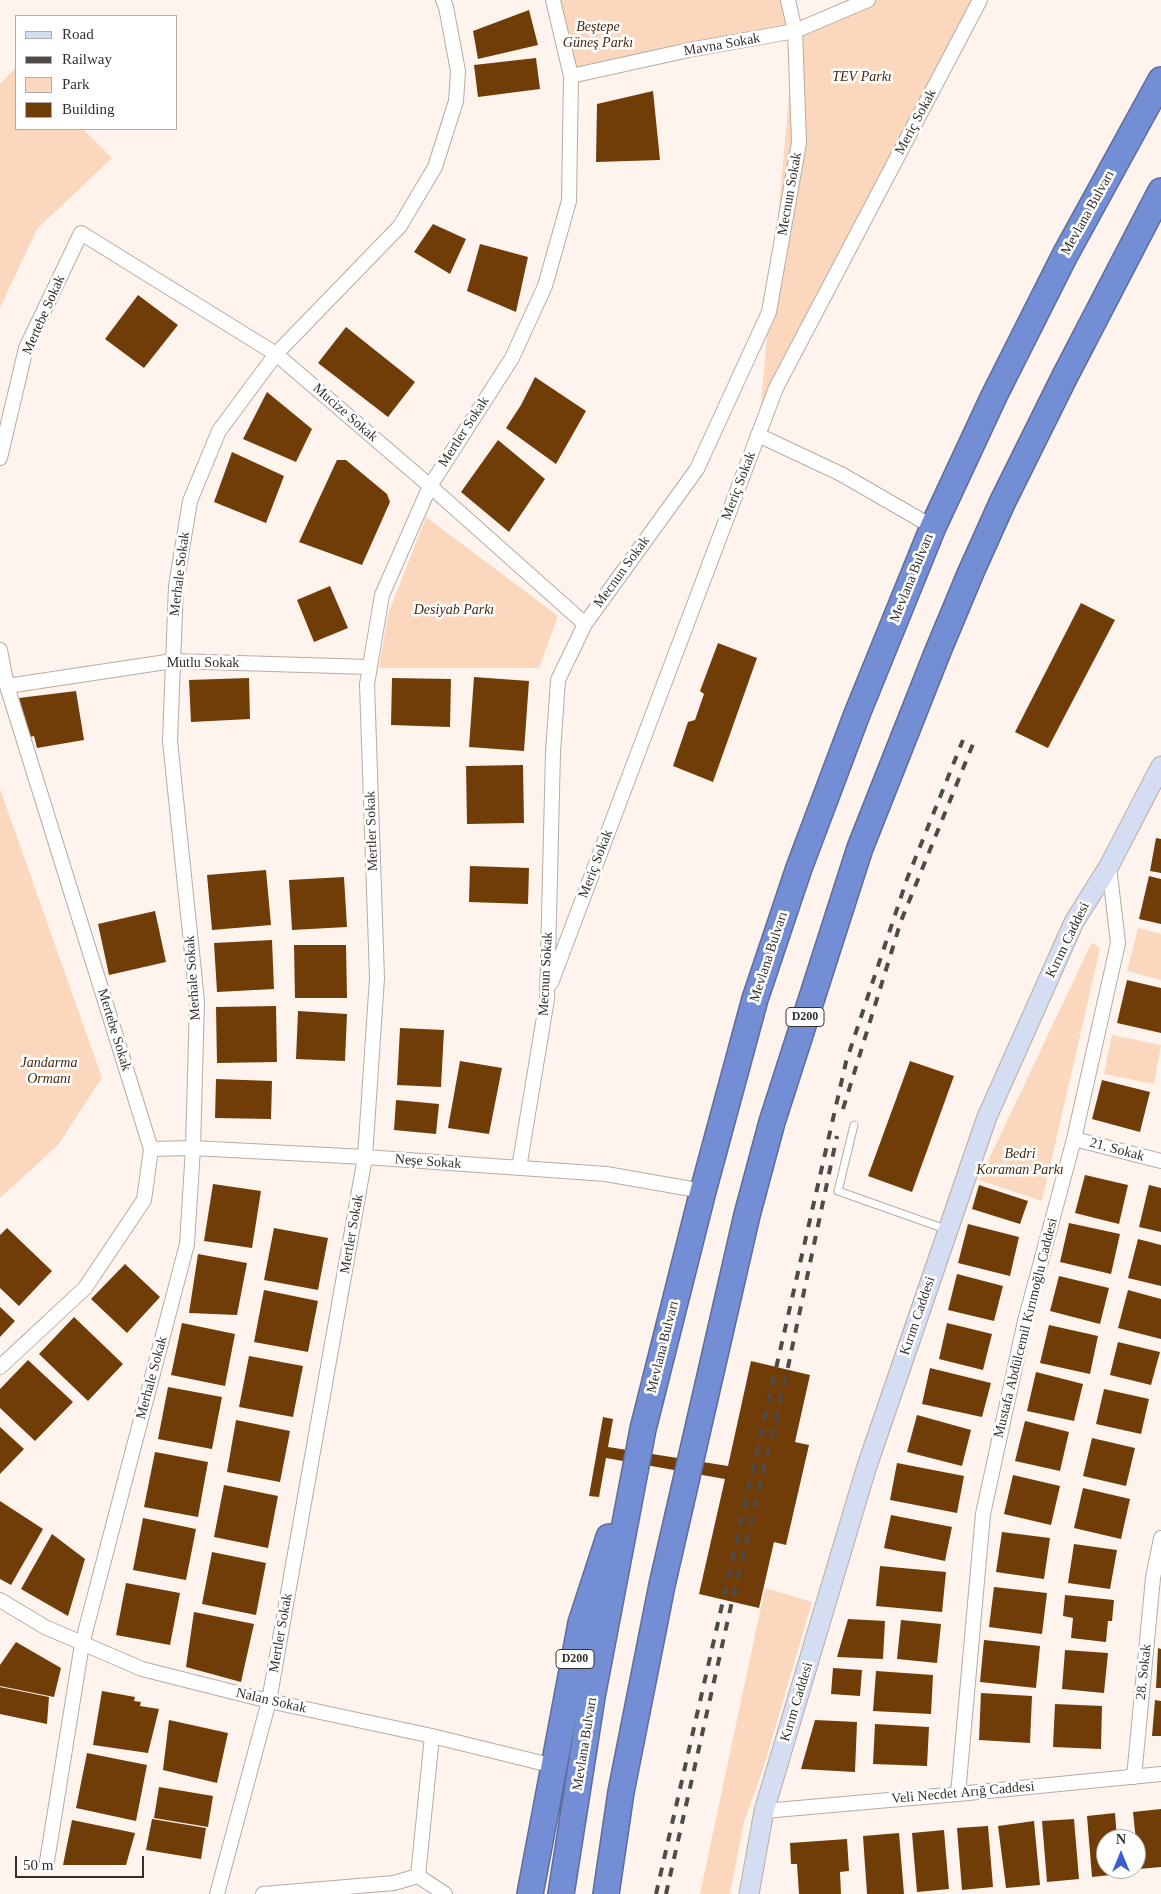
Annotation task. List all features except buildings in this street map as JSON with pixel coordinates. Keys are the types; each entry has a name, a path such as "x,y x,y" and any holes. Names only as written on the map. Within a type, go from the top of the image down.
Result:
{"highway":[{"name":"Mevlana Bulvarı","path":"561,1894 592,1697 642,1429 702,1191 755,999 799,868 857,714 933,527 990,405 1065,255 1161,80"},
{"name":"D200","path":"606,1894 621,1792 662,1586 747,1215 772,1122 857,857 938,651 1002,503 1064,378 1161,191"},
{"name":"D200","path":"530,1894 581,1623 642,1429"}],"street":[{"name":"Merhale Sokak","path":"47,1861 82,1644 187,1244 193,1148 197,1001 170,741 176,586 190,501 220,431 276,354 400,226 435,167 456,101 458,71 443,0"},
{"name":"Mertler Sokak","path":"217,1894 269,1701 365,1157 377,978 367,684 382,596 430,486 512,358 545,286 569,201 571,76 554,0"},
{"name":"Mecnun Sokak","path":"518,1168 547,993 553,752 558,680 585,624 697,469 769,312 799,143 795,31 788,0"},
{"name":"Mavna Sokak","path":"571,76 689,50 795,31 868,0"},
{"name":"Meriç Sokak","path":"547,993 776,388 980,0"},
{"name":"Mucize Sokak","path":"81,233 276,354 430,486 585,624"},
{"name":"Mertebe Sokak","path":"0,458 26,348 81,233"},
{"path":"758,435 841,474 933,527"},
{"name":"Mertebe Sokak","path":"0,650 7,686 151,1149 144,1200 85,1288 0,1366"},
{"name":"Mutlu Sokak","path":"7,686 173,661 370,667"},
{"name":"Kırım Caddesi","path":"748,1894 764,1811 866,1469 991,1108 1074,922 1109,866 1161,766"},
{"name":"Mustafa Abdülcemil Kırımoğlu Caddesi","path":"958,1794 983,1514 1025,1322 1074,1139 1118,943 1109,866"},
{"name":"21. Sokak","path":"1074,1139 1161,1161"},
{"name":"Neşe Sokak","path":"151,1149 193,1148 365,1157 606,1174 702,1191"},
{"name":"28. Sokak","path":"1134,1777 1153,1578 1161,1538"},
{"name":"Nalan Sokak","path":"0,1600 45,1627 142,1669 269,1701 432,1736 554,1766"},
{"path":"418,1876 432,1736"},
{"name":"Veli Necdet Arığ Caddesi","path":"764,1811 1161,1774"},
{"path":"263,1894 394,1883 418,1876 445,1894"}],"lane":[{"path":"854,1124 838,1191 948,1230"}],"green space":[{"name":"TEV Parkı","path":"552,0 785,0 795,31 859,0 981,0 758,435 795,32 571,76"},
{"path":"15,68 15,130 84,130 112,158 37,229 0,308 0,84"},
{"name":"Desiyab Parkı","path":"426,517 558,616 539,668 379,668 388,614"},
{"name":"Jandarma Ormanı","path":"0,789 102,1078 58,1145 0,1198"},
{"path":"1138,928 1161,934 1161,980 1127,971"},
{"name":"Bedri Koraman Parkı","path":"1094,943 1100,949 1042,1201 979,1180 1091,944"},
{"path":"1112,1035 1161,1045 1154,1084 1104,1074"},
{"path":"765,1588 812,1602 764,1766 744,1822 730,1894 700,1894"}],"railway":[{"path":"656,1894 846,1062 907,879 963,740"},
{"path":"843,1109 901,921 973,744"},
{"path":"666,1894 731,1606 788,1367 837,1136"}],"park label":[{"name":"Beştepe Güneş Parkı","path":"598,36"}]}
